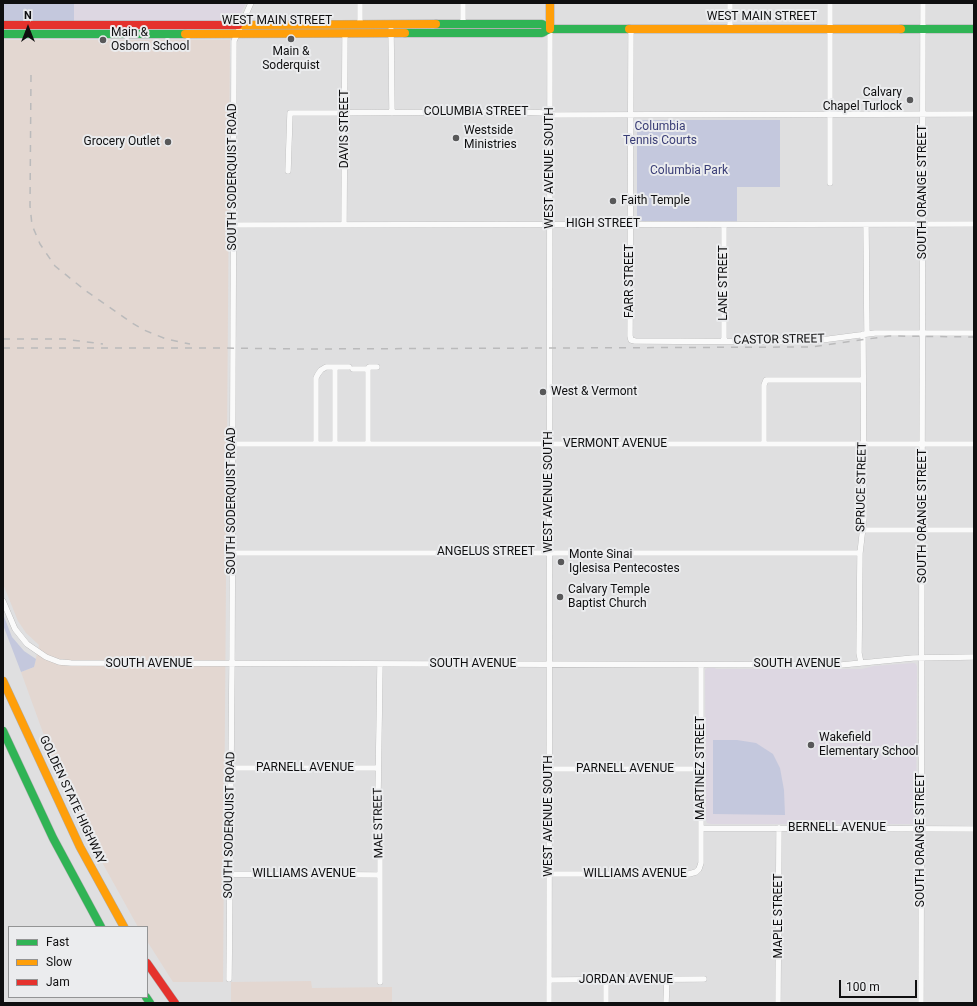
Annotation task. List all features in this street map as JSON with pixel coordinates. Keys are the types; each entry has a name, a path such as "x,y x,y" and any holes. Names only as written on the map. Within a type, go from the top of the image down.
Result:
{"main road":[{"path":"550,3 550,29"},
{"name":"WEST MAIN STREET","path":"3,25 542,24 550,29"},
{"name":"WEST MAIN STREET","path":"3,34 542,33 550,29 974,29"},
{"name":"GOLDEN STATE HIGHWAY","path":"3,681 80,847 123,926"},
{"path":"3,731 60,851 100,926"},
{"path":"148,964 175,1003"}],"street":[{"name":"SOUTH SODERQUIST ROAD","path":"229,978 232,664 233,51 234,40 251,3"},
{"path":"360,3 360,24"},
{"path":"463,3 463,24"},
{"path":"730,3 730,29"},
{"path":"830,3 830,184"},
{"name":"SOUTH ORANGE STREET","path":"921,1003 923,3"},
{"path":"391,24 392,113"},
{"name":"WEST AVENUE SOUTH","path":"549,1003 548,769 550,29"},
{"name":"FARR STREET","path":"631,30 630,336 632,340"},
{"name":"DAVIS STREET","path":"344,225 345,33"},
{"name":"COLUMBIA STREET","path":"288,171 290,113 519,112 550,114 974,114"},
{"name":"SPRUCE STREET","path":"861,663 859,652 860,552 863,530 863,380 866,224"},
{"name":"HIGH STREET","path":"232,225 974,224"},
{"name":"LANE STREET","path":"724,225 724,341"},
{"name":"CASTOR STREET","path":"632,340 813,341 865,334 974,333"},
{"path":"316,444 317,376 319,372 324,368 335,367 368,369 369,367 377,367"},
{"path":"335,367 335,444"},
{"path":"368,369 368,444"},
{"path":"764,444 764,385 766,380 863,380"},
{"name":"VERMONT AVENUE","path":"232,444 974,444"},
{"path":"863,530 974,530"},
{"name":"ANGELUS STREET","path":"232,553 860,552"},
{"name":"SOUTH AVENUE","path":"3,602 13,625 22,640 39,653 59,662 89,664 840,664 922,657 974,657"},
{"name":"MAE STREET","path":"380,664 378,768 380,821 380,982"},
{"name":"MARTINEZ STREET","path":"697,871 701,863 701,664"},
{"name":"PARNELL AVENUE","path":"231,768 378,768"},
{"name":"PARNELL AVENUE","path":"548,769 701,768"},
{"name":"BERNELL AVENUE","path":"701,828 974,829"},
{"name":"MAPLE STREET","path":"778,1003 780,828"},
{"name":"WILLIAMS AVENUE","path":"549,874 689,874 697,871"},
{"name":"WILLIAMS AVENUE","path":"230,874 379,875"},
{"name":"JORDAN AVENUE","path":"549,980 704,979"},
{"path":"606,980 606,1003"},
{"path":"666,980 666,1003"}],"shaded area":[{"path":"74,3 246,3 237,21 74,22"},
{"path":"3,40 230,40 223,982 173,982 148,943 148,926 137,926 88,837 54,763 21,672 34,667 39,645 26,633 18,621 3,584"},
{"name":"Wakefield Elementary School","path":"914,663 917,667 915,824 707,823 705,670 707,668 862,669 874,666"},
{"path":"311,981 312,988 392,987 392,1003 231,1003 231,982"}],"green space":[{"path":"3,3 74,3 74,22 3,22"},
{"name":"Columbia Park","path":"637,120 780,120 780,187 737,187 737,222 637,221"},
{"path":"3,614 12,637 24,651 36,659 34,667 21,672 3,625"},
{"path":"713,740 737,740 756,743 773,754 780,768 784,790 785,815 713,814"}],"railway":[{"path":"31,75 30,206 32,225 40,244 55,266 86,291 132,323 144,330 166,339 190,344"},
{"path":"3,348 303,349 811,347 889,336 974,337"},
{"path":"3,339 64,339 103,344"}],"traffic: fast":[{"path":"436,24 542,24 550,29"},
{"path":"405,33 542,33 550,29 629,29"},
{"path":"901,29 974,29"},
{"path":"3,34 185,34"},
{"path":"3,731 53,838 100,926"},
{"path":"147,998 150,1003"}],"traffic: slow":[{"path":"550,3 550,29"},
{"path":"238,25 436,24"},
{"path":"629,29 901,29"},
{"path":"185,34 405,33"},
{"path":"3,681 80,847 123,926"}],"traffic: jam":[{"path":"3,25 238,25"},
{"path":"148,964 175,1003"}],"place":[{"name":"Main & Soderquist","path":"291,39"},
{"name":"Main & Osborn School","path":"103,40"},
{"name":"Calvary Chapel Turlock","path":"910,100"},
{"name":"Westside Ministries","path":"456,138"},
{"name":"Grocery Outlet","path":"168,142"},
{"name":"Faith Temple","path":"613,201"},
{"name":"West & Vermont","path":"543,392"},
{"name":"Monte Sinai Iglesisa Pentecostes","path":"561,562"},
{"name":"Calvary Temple Baptist Church","path":"560,597"},
{"name":"Wakefield Elementary School","path":"811,745"}],"park label":[{"name":"Columbia Tennis Courts","path":"660,134"}]}
